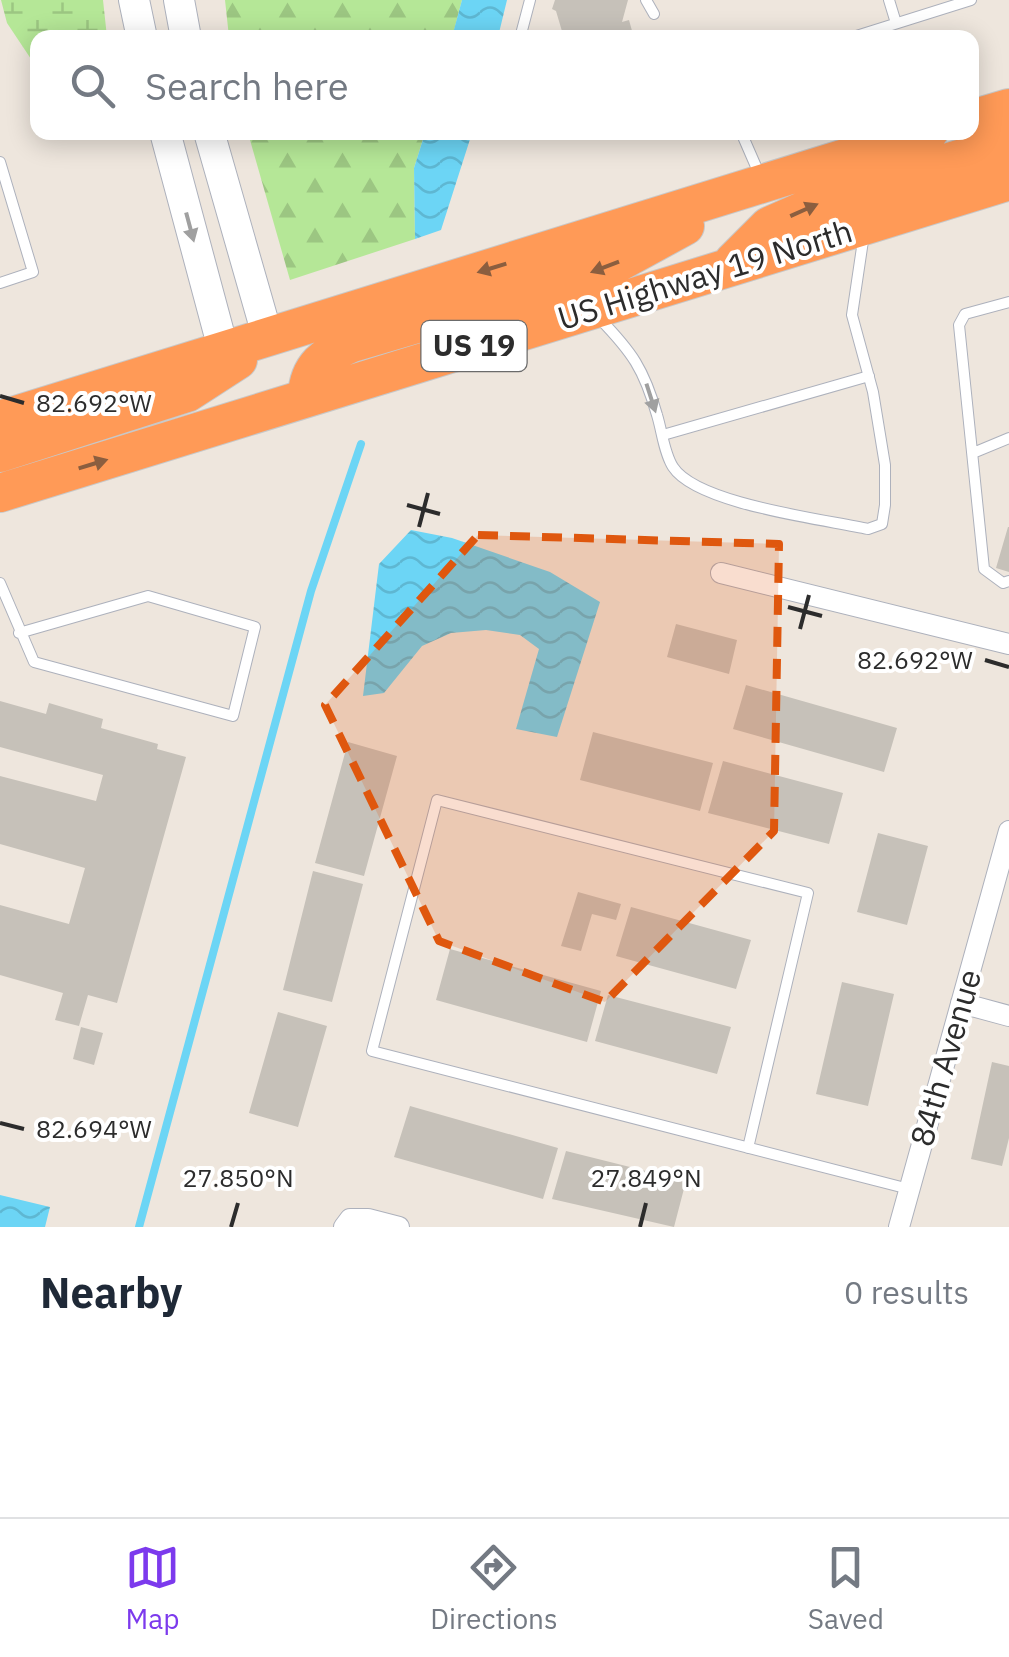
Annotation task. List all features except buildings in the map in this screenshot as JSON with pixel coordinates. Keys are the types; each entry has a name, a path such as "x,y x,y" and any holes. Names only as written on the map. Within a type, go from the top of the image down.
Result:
{"highway":[{"path":"979,118 1009,108"},
{"name":"US 19","path":"0,420 904,140"},
{"path":"728,268 769,226 802,210 836,196 1009,144"},
{"name":"US Highway 19 North","path":"0,492 1009,181"},
{"path":"307,397 311,374 327,354 610,267 758,186"},
{"path":"0,453 188,393 268,338"}],"street":[{"path":"134,0 140,30"},
{"path":"180,0 185,30"},
{"path":"167,140 224,352"},
{"path":"211,140 268,338"},
{"path":"721,573 1009,644"},
{"name":"84th Avenue","path":"899,1227 1009,831"},
{"path":"962,1004 1009,1016"},
{"path":"347,1223 368,1219 399,1227"}],"lane":[{"path":"522,30 530,0"},
{"path":"646,0 654,14"},
{"path":"889,0 896,23"},
{"path":"875,30 971,0"},
{"path":"744,140 758,186"},
{"path":"0,162 33,272 0,283"},
{"path":"591,310 632,353 645,377 672,465 688,483 712,495 868,529 882,524 885,464 869,376 852,315 866,225"},
{"path":"1009,302 965,314 958,325 984,569 1003,584 1009,580"},
{"path":"662,435 869,376"},
{"path":"973,453 1009,438"},
{"path":"0,583 19,633 34,662 233,716 255,627 148,596 19,633"},
{"path":"748,1148 808,893 436,800 372,1051 748,1148 910,1189"}],"highlighted area":[{"path":"478,535 779,544 774,831 605,1002 439,941 325,705"}],"green space":[{"path":"1,0 103,0 106,30 30,30 30,58 7,23"},
{"path":"225,0 462,0 454,30 228,30"},
{"path":"250,140 423,140 414,168 415,239 290,280"}],"water":[{"path":"462,0 507,0 500,30 454,30"},
{"path":"423,140 470,140 441,230 415,239 414,168"},
{"path":"411,530 452,538 550,572 600,602 557,737 516,729 539,649 520,635 486,630 451,633 422,646 384,693 363,696 379,564"},
{"path":"0,1195 50,1207 45,1227 0,1227"}],"waterway":[{"path":"139,1227 311,591 361,444"}]}
